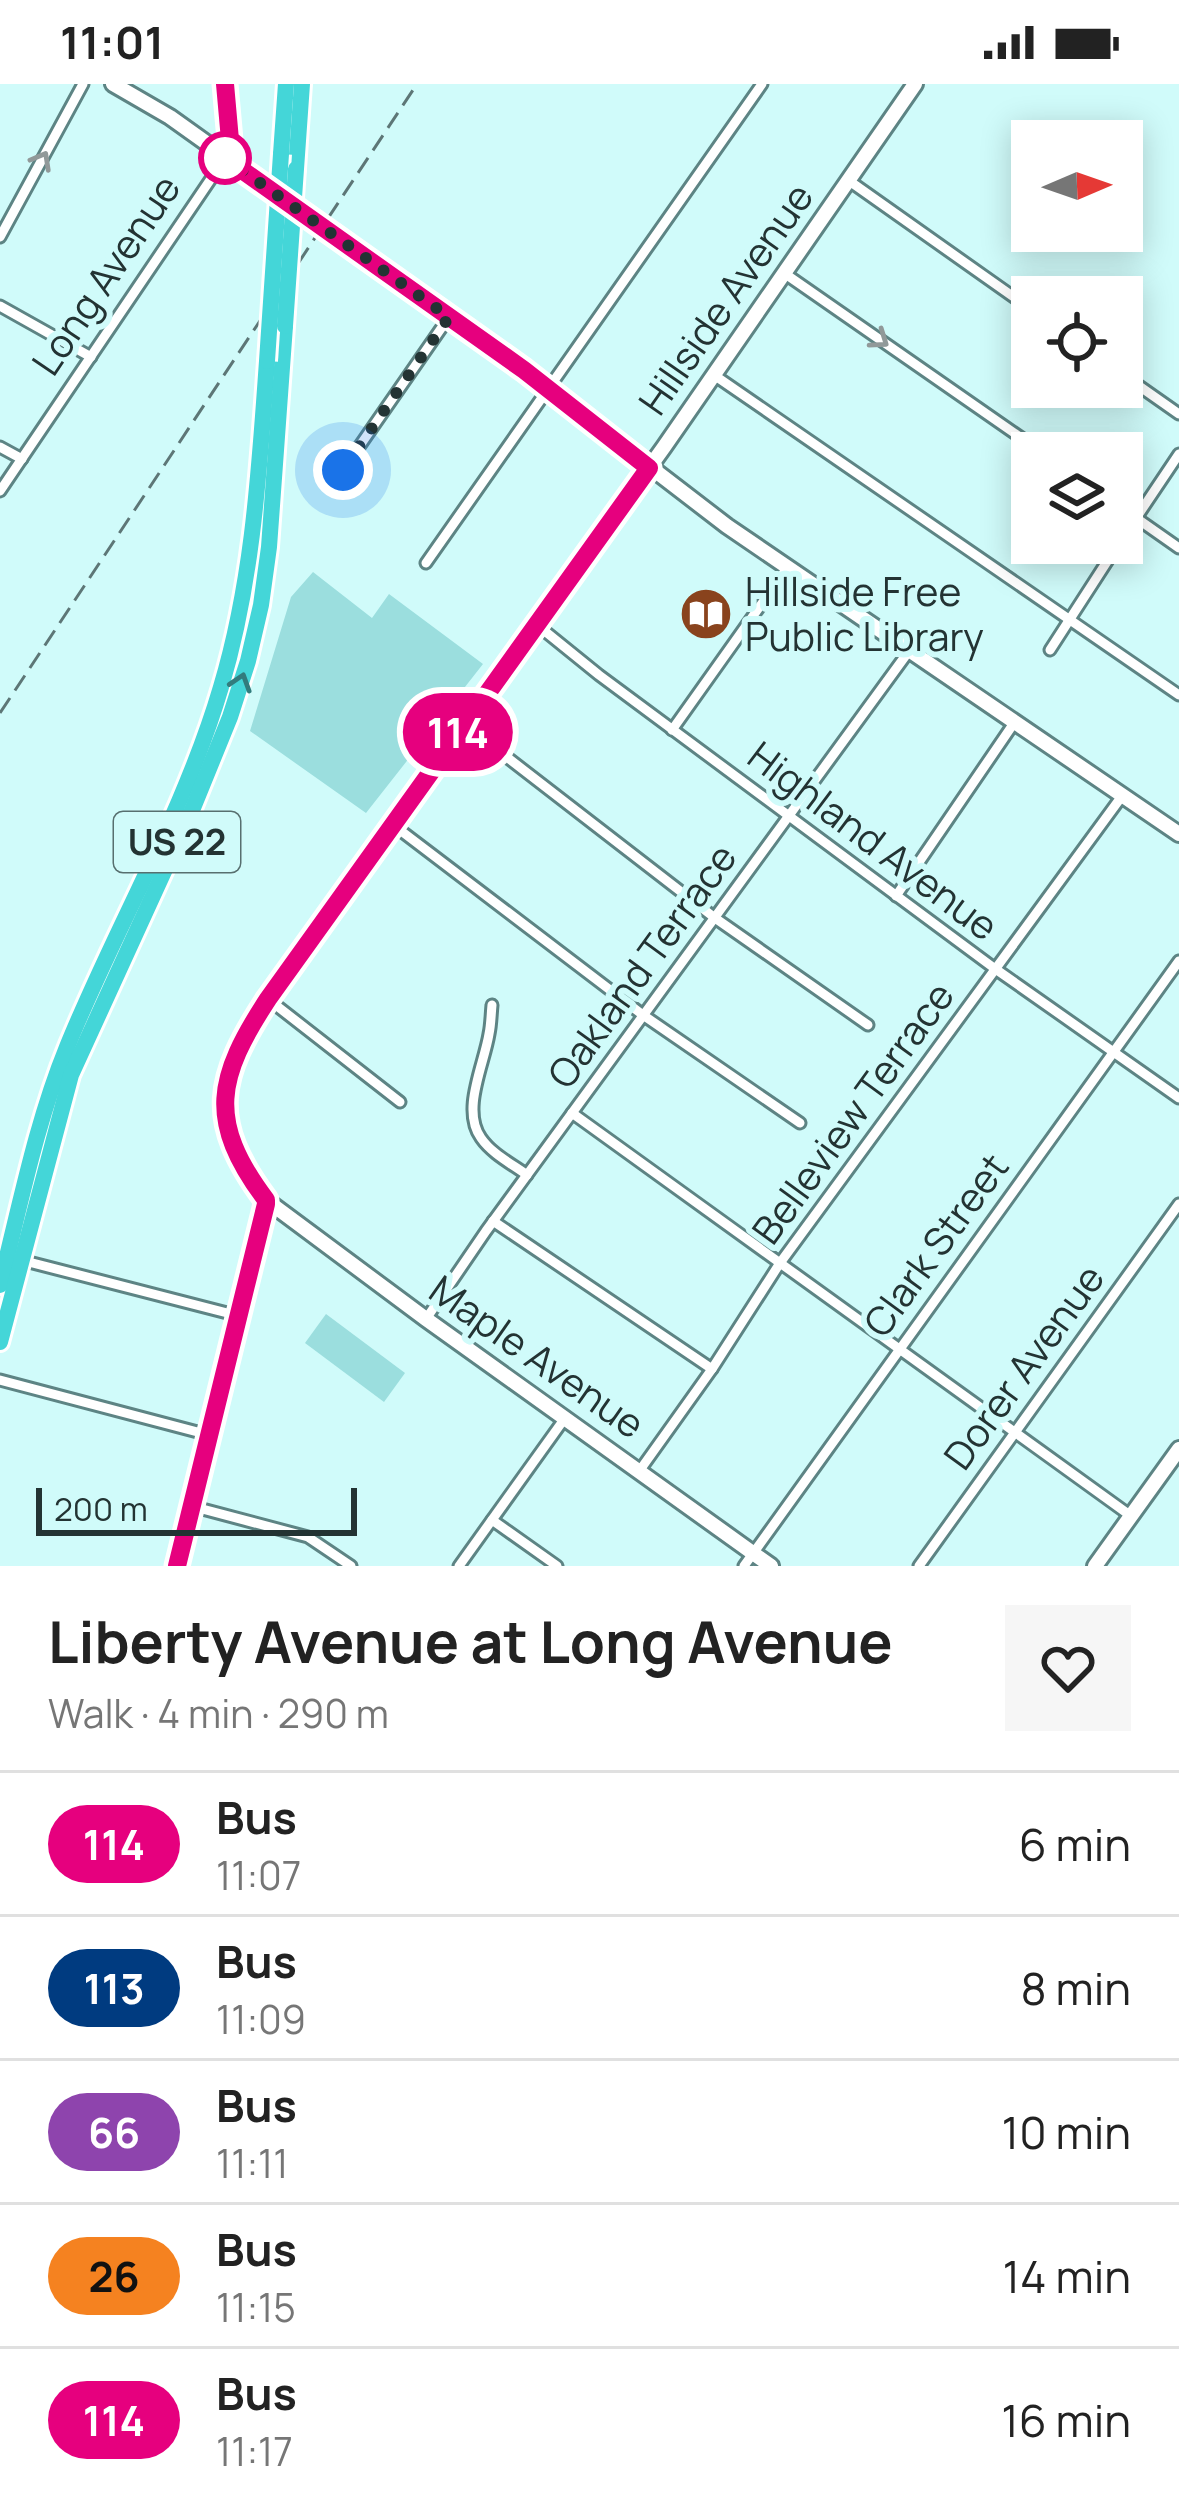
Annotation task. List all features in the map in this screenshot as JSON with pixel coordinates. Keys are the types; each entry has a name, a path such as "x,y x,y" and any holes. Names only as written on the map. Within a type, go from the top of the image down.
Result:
{"highway":[{"name":"US 22","path":"0,1285 59,1066 182,796 236,629 251,552 281,154 293,92"},
{"name":"US 22","path":"0,1342 71,1075 193,808 248,661 269,547 296,169 293,92"}],"street":[{"path":"0,237 83,84"},
{"path":"113,84 170,117 449,317 787,568 1179,834"},
{"name":"Long Avenue","path":"0,491 225,158 230,140 225,84"},
{"path":"426,563 762,84"},
{"name":"Hillside Avenue","path":"266,1200 235,1151 225,1106 233,1060 268,999 649,468 915,84"},
{"path":"848,180 1011,295"},
{"path":"784,274 1013,432"},
{"path":"0,306 91,357"},
{"path":"343,470 449,317"},
{"path":"714,375 1179,695"},
{"path":"1143,389 1179,414"},
{"path":"0,447 22,459"},
{"path":"1143,508 1179,454"},
{"path":"1143,523 1179,548"},
{"path":"1050,650 1105,564"},
{"path":"672,730 787,568"},
{"name":"Highland Avenue","path":"536,624 896,896 1179,1098"},
{"name":"Oakland Terrace","path":"426,1319 909,651"},
{"path":"896,896 1014,723"},
{"path":"464,724 715,918 868,1025"},
{"name":"Belleview Terrace","path":"640,1470 781,1263 1122,796"},
{"path":"392,824 643,1015 800,1123"},
{"name":"Clark Street","path":"749,1560 1179,961"},
{"path":"268,999 400,1102"},
{"path":"492,1005 474,1121 488,1147 527,1175"},
{"path":"572,1113 1131,1516"},
{"path":"177,1566 266,1200"},
{"name":"Maple Avenue","path":"266,1200 640,1470 749,1560 771,1566"},
{"name":"Dorer Avenue","path":"919,1566 1179,1204"},
{"path":"493,1221 712,1369"},
{"path":"21,1260 238,1316"},
{"path":"0,1381 209,1435"},
{"path":"459,1566 566,1418"},
{"path":"1095,1566 1179,1449"},
{"path":"191,1506 302,1534 351,1566"},
{"path":"492,1520 557,1566"}],"shaded area":[{"path":"313,572 372,618 389,594 483,664 366,813 250,731 291,597"},
{"path":"326,1314 405,1373 384,1402 305,1343"}],"railway":[{"path":"0,713 417,84"}],"bus line":[{"name":"114","path":"177,1566 266,1204 239,1160 227,1126 225,1097 233,1060 268,999 649,468 524,370 225,158 230,140 225,84"}],"place":[{"name":"Hillside Free Public Library","path":"706,614"}],"route":[{"path":"225,158 449,317 343,470"}]}
